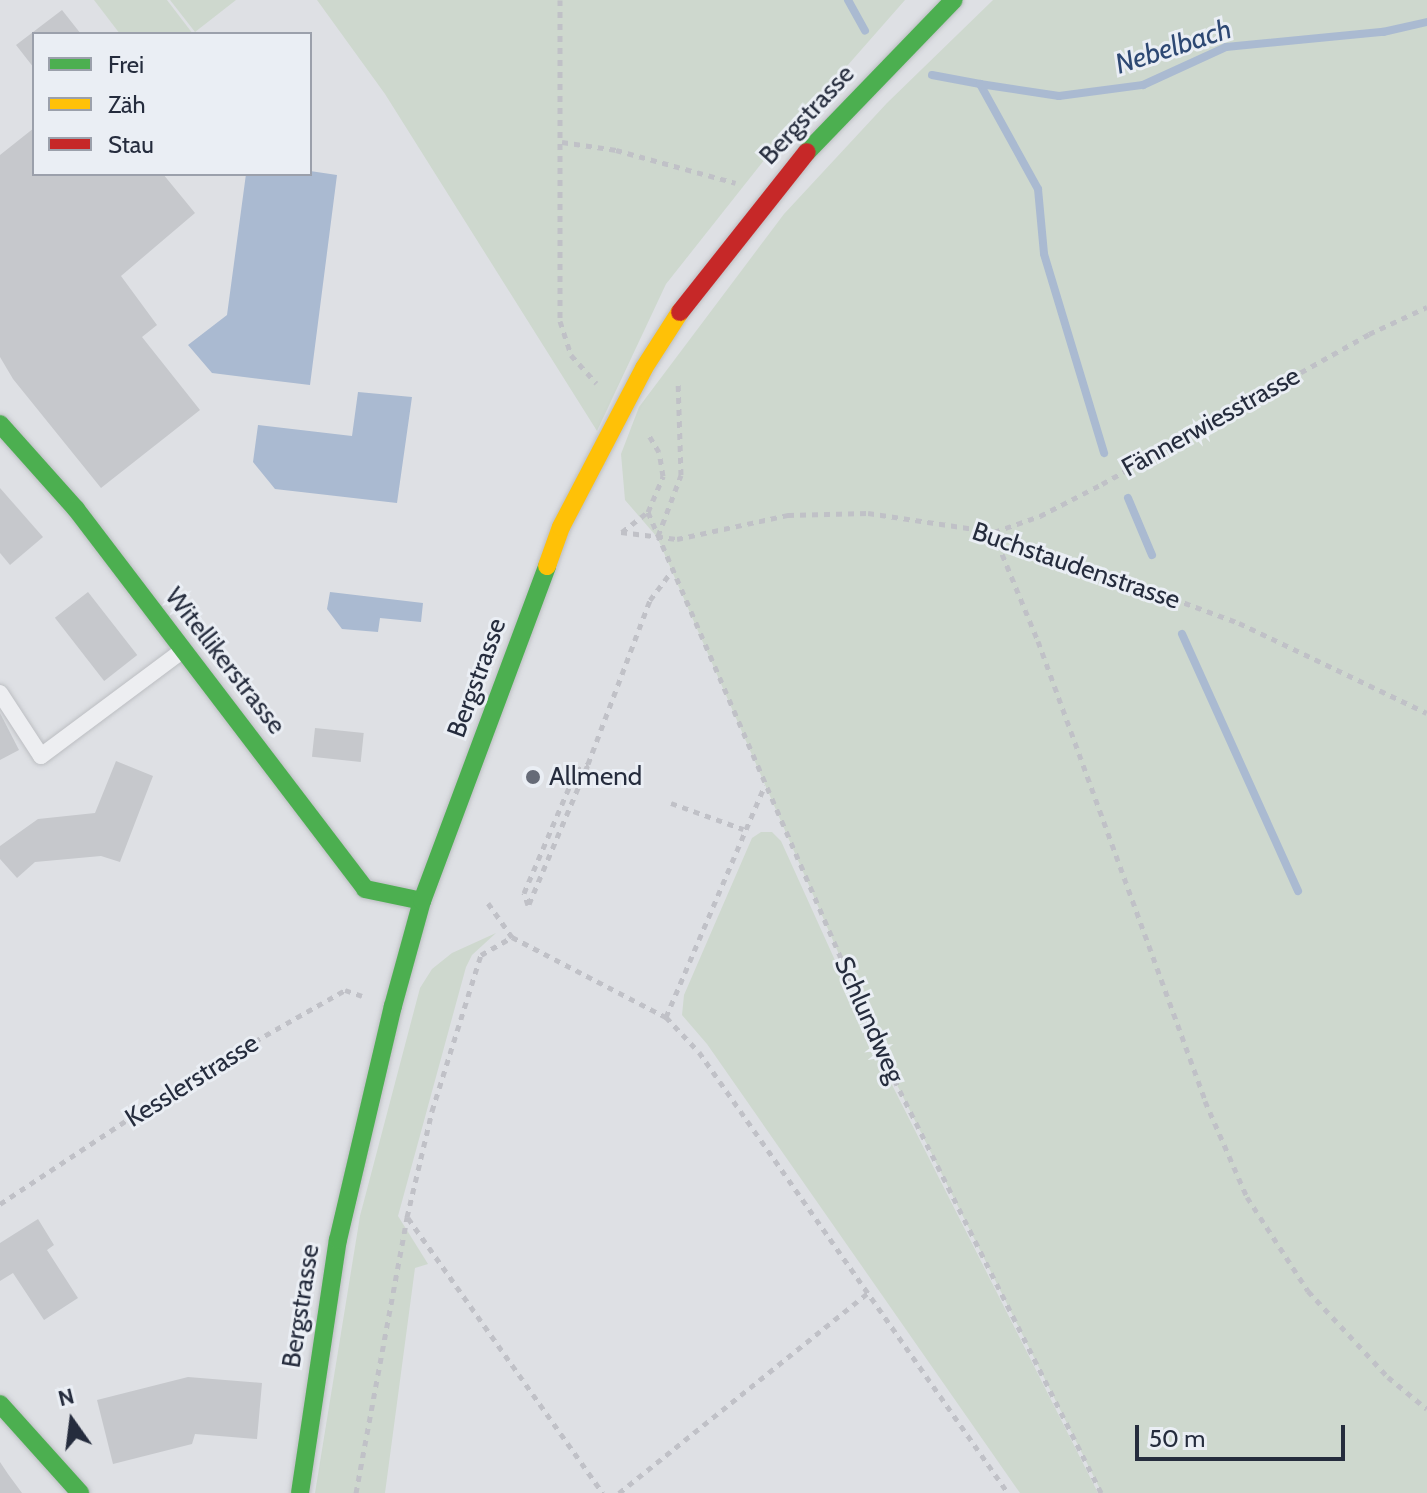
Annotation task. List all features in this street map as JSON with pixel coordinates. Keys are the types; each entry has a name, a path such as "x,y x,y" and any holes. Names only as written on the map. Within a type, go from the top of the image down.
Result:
{"main road":[{"name":"Bergstrasse","path":"300,1493 338,1240 393,1006 422,901 561,527 579,487 644,368 681,311 770,192 954,0"},
{"name":"Witellikerstrasse","path":"0,424 76,509 365,889 422,901"},
{"path":"0,1404 80,1493"}],"lane":[{"path":"0,693 41,756 184,651"}],"path":[{"path":"560,0 560,321 571,355 605,392"},
{"path":"562,142 616,150 770,192"},
{"name":"Fännerwiesstrasse","path":"993,532 1040,516 1102,484 1369,334 1427,307"},
{"path":"657,537 681,475 681,368"},
{"path":"644,430 659,452 663,476 648,512"},
{"name":"Buchstaudenstrasse","path":"648,512 621,532 677,539 788,515 868,513 993,532 1239,623 1427,713"},
{"name":"Schlundweg","path":"648,512 889,1069 1101,1493"},
{"path":"993,532 1038,641 1205,1101 1247,1197 1308,1291 1388,1377 1427,1409"},
{"path":"588,764 576,771 524,893 528,905 535,898 588,764 650,600 673,571"},
{"path":"666,1017 743,829 765,785"},
{"path":"671,803 743,829"},
{"path":"488,903 512,937 666,1017 699,1052 1008,1493"},
{"path":"356,1493 407,1217 432,1111 475,968 481,955 512,937"},
{"name":"Kesslerstrasse","path":"0,1204 192,1077 345,990 393,1006"},
{"path":"407,1217 603,1493"},
{"path":"619,1493 868,1293"}],"shaded area":[{"path":"94,0 167,0 191,32 118,32"},
{"path":"170,0 236,0 195,32"},
{"path":"317,0 905,0 761,164 666,284 597,431 385,94"},
{"path":"993,0 1427,0 1427,1493 1102,1493 889,1069 657,537 625,500 621,454 639,407 784,214 887,103"},
{"path":"761,832 772,832 781,841 886,1073 1098,1493 1020,1493 707,1044 682,1015 684,995 752,838"},
{"path":"496,933 472,955 466,967 398,1216 428,1264 415,1268 385,1493 315,1493 360,1216 420,988 432,969 452,953"}],"water":[{"path":"312,171 337,175 310,385 212,373 188,345 227,315 246,176 312,176"},
{"path":"358,392 412,397 397,503 275,489 253,462 258,425 352,436"},
{"path":"330,592 423,603 421,622 380,618 378,632 342,629 327,609"}],"building":[{"path":"62,10 79,32 33,32"},
{"path":"32,33 32,65 16,45"},
{"path":"32,130 32,176 165,176 195,213 121,276 157,325 142,337 200,410 101,488 13,379 0,357 0,155"},
{"path":"0,488 43,537 10,565 0,553"},
{"path":"88,592 137,655 104,681 55,618"},
{"path":"0,713 19,750 0,760"},
{"path":"315,728 364,733 361,762 312,757"},
{"path":"116,761 153,776 120,862 101,856 35,862 17,878 0,859 0,846 38,819 95,813"},
{"path":"38,1219 54,1245 47,1250 78,1298 44,1320 13,1273 0,1281 0,1243"},
{"path":"188,1377 262,1383 257,1439 195,1434 192,1444 113,1464 97,1400"},
{"path":"0,1462 8,1474 22,1493 0,1493"}],"waterway":[{"path":"848,0 865,31"},
{"name":"Nebelbach","path":"980,84 1059,96 1143,85 1226,47 1383,32 1427,22"},
{"path":"932,75 980,84 1038,189 1044,254 1104,453"},
{"path":"1128,498 1152,555"},
{"path":"1182,634 1298,891"}],"traffic: fast":[{"path":"807,152 954,0"},
{"path":"0,424 76,509 365,889 422,901"},
{"path":"300,1493 338,1240 393,1006 422,901 547,566"},
{"path":"0,1404 80,1493"}],"traffic: slow":[{"path":"547,566 561,527 644,368 680,312"}],"traffic: jam":[{"path":"680,312 807,152"}],"place":[{"name":"Allmend","path":"533,777"}]}
